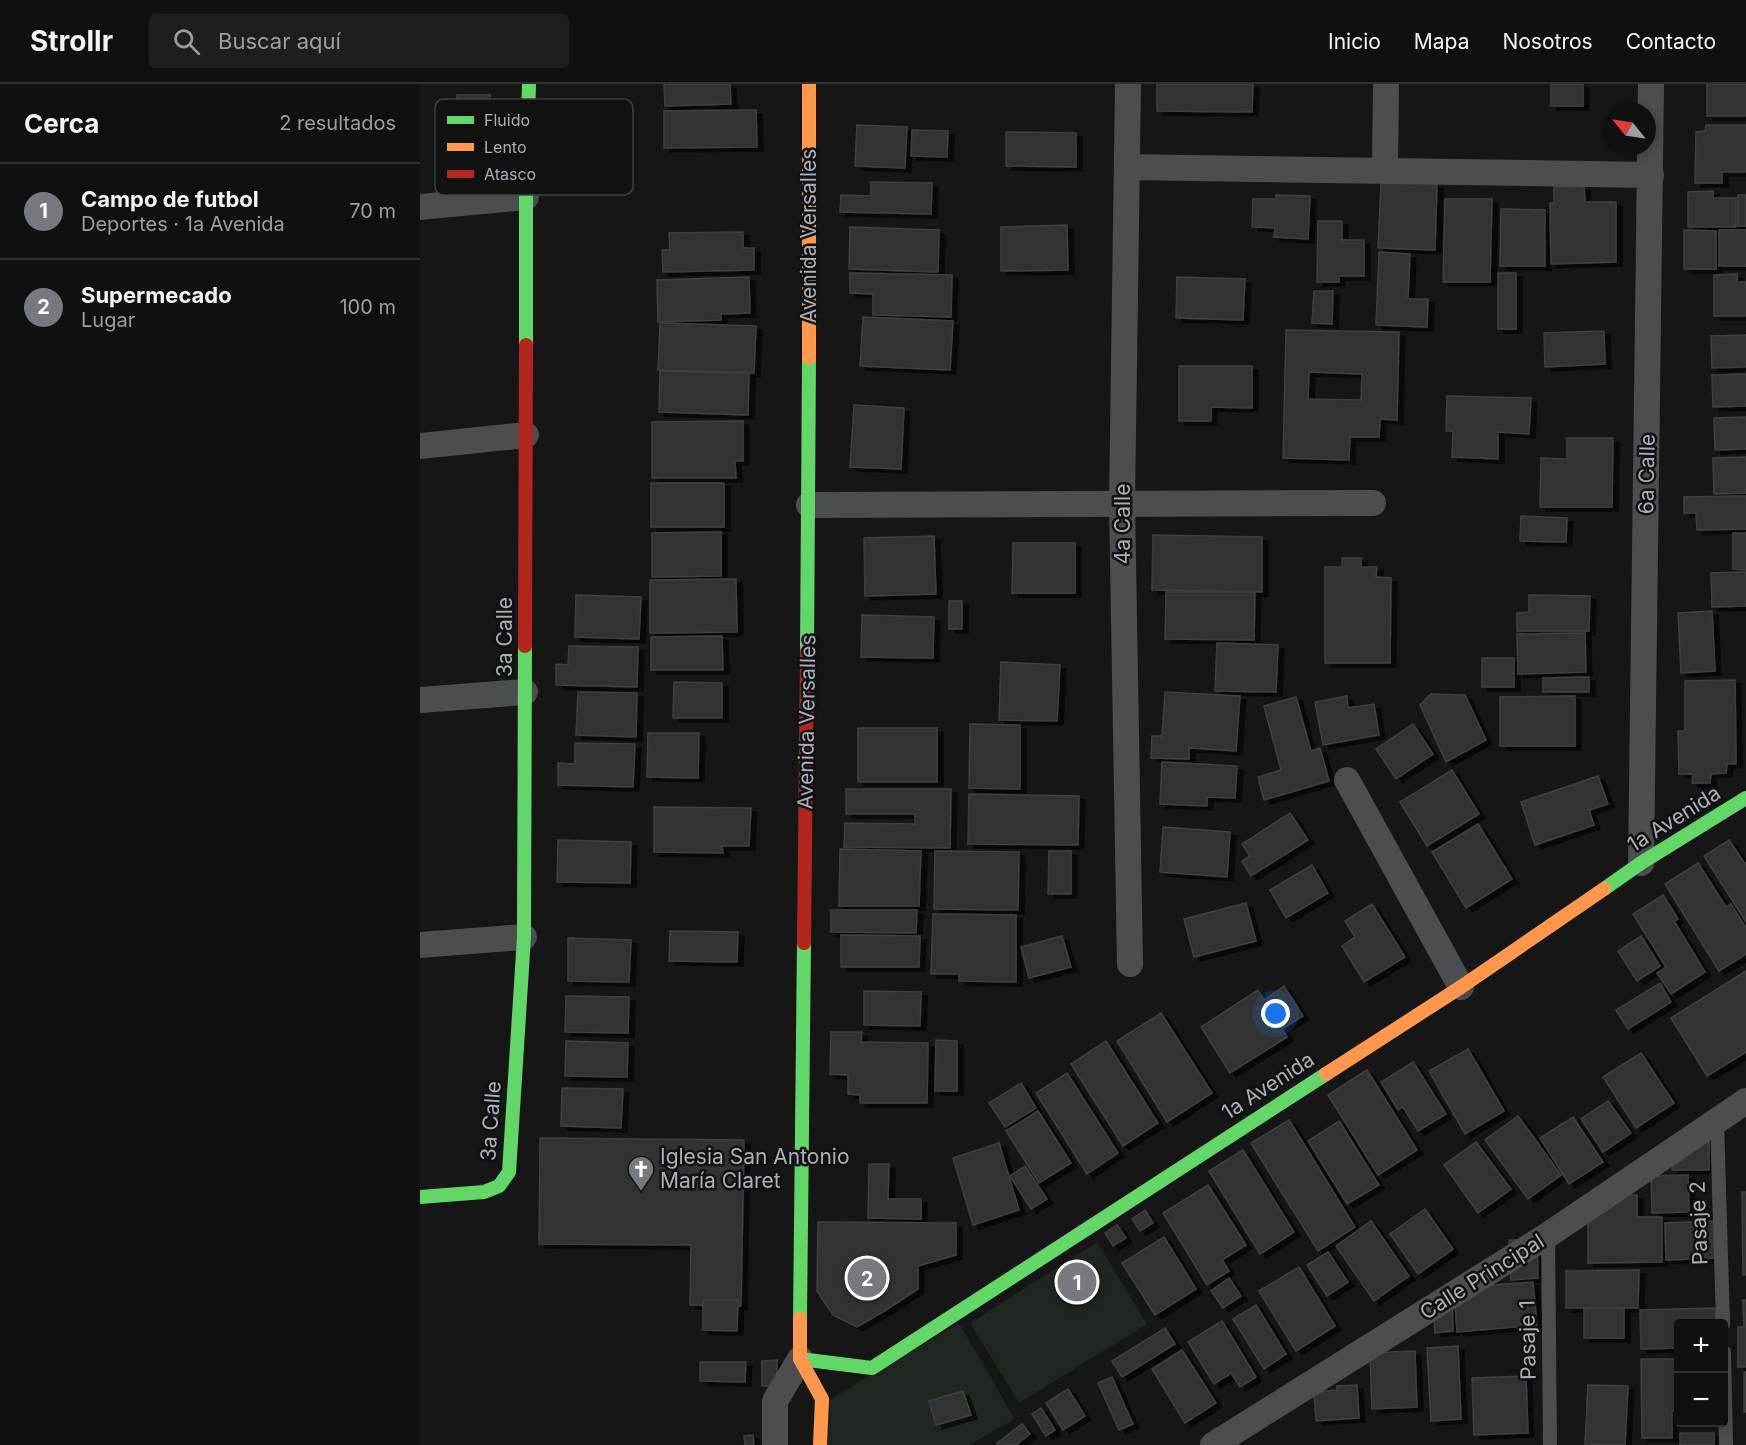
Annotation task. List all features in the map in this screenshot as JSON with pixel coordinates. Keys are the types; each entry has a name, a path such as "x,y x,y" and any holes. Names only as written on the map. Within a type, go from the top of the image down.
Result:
{"street":[{"name":"3a Calle","path":"529,84 529,99"},
{"name":"Avenida Versalles","path":"809,84 809,505 800,1359 822,1399 820,1445"},
{"name":"4a Calle","path":"1128,84 1122,503 1130,964"},
{"path":"1385,171 1386,84"},
{"name":"6a Calle","path":"1641,863 1651,84"},
{"path":"1127,167 1651,175"},
{"name":"3a Calle","path":"420,1197 484,1192 499,1186 509,1172 524,937 526,197"},
{"path":"420,207 526,197"},
{"path":"420,446 526,435"},
{"path":"809,505 1373,503"},
{"path":"420,700 525,692"},
{"path":"1347,780 1461,987"},
{"name":"1a Avenida","path":"800,1359 872,1368 1461,987 1641,863 1746,798"},
{"path":"420,945 524,937"},
{"name":"Calle Principal","path":"1213,1445 1548,1235 1746,1101"},
{"path":"775,1445 775,1401 800,1359"}],"lane":[{"name":"Pasaje 2","path":"1717,1121 1723,1319"},
{"name":"Pasaje 1","path":"1548,1235 1550,1445"},
{"path":"1724,1373 1726,1445"}],"shaded area":[{"path":"1097,1242 1147,1324 1019,1403 970,1323"},
{"path":"959,1323 1015,1419 969,1445 827,1445 822,1404"}],"building":[{"path":"664,84 730,84 731,104 665,106"},
{"path":"1157,84 1253,84 1252,112 1157,111"},
{"path":"1551,84 1583,84 1583,106 1551,106"},
{"path":"1707,84 1746,84 1746,116 1707,116"},
{"path":"457,95 490,95 490,99 457,99"},
{"path":"756,110 757,147 664,148 664,111"},
{"path":"857,125 907,127 905,168 855,166"},
{"path":"1706,125 1746,125 1746,172 1722,172 1722,183 1695,183 1696,132 1705,131"},
{"path":"912,130 948,131 947,157 911,156"},
{"path":"1006,132 1076,133 1076,167 1006,166"},
{"path":"871,182 932,183 931,214 840,212 841,195 871,196"},
{"path":"1381,183 1437,184 1435,250 1378,248"},
{"path":"1554,187 1584,187 1585,202 1616,202 1616,262 1551,264 1550,203 1554,203"},
{"path":"1713,191 1713,198 1736,198 1736,227 1688,227 1688,192"},
{"path":"1276,195 1310,196 1308,239 1274,237 1275,228 1252,227 1253,199 1276,199"},
{"path":"1738,195 1746,195 1746,226 1738,226"},
{"path":"1445,199 1492,199 1490,282 1443,282"},
{"path":"1501,209 1545,210 1545,266 1500,266"},
{"path":"1318,221 1342,221 1342,240 1364,240 1364,276 1339,276 1339,282 1317,282"},
{"path":"1067,225 1068,270 1001,271 1001,227"},
{"path":"850,227 939,230 938,272 849,269"},
{"path":"1684,230 1716,231 1716,269 1684,269"},
{"path":"1719,230 1746,230 1746,266 1719,266"},
{"path":"743,232 743,248 754,248 754,270 663,272 662,250 670,250 669,233"},
{"path":"1379,252 1410,254 1408,299 1428,299 1427,327 1376,325"},
{"path":"850,273 952,275 951,317 873,315 873,294 850,293"},
{"path":"1498,273 1516,273 1516,329 1498,329"},
{"path":"1737,274 1737,282 1746,282 1746,316 1714,316 1714,275"},
{"path":"749,277 750,313 721,314 721,320 658,322 657,280"},
{"path":"1177,277 1245,279 1243,320 1176,318"},
{"path":"1314,291 1333,291 1332,324 1312,323"},
{"path":"863,317 953,321 950,370 860,366"},
{"path":"660,323 756,326 754,373 658,370"},
{"path":"1286,330 1399,332 1397,420 1380,419 1379,437 1350,437 1349,460 1283,458","holes":["1309,372 1362,374 1361,400 1308,399"]},
{"path":"1604,331 1605,364 1545,367 1544,333"},
{"path":"1746,335 1746,367 1712,368 1711,336"},
{"path":"1179,366 1252,366 1252,408 1211,407 1211,421 1179,421"},
{"path":"660,371 749,373 748,415 659,412"},
{"path":"1746,374 1746,406 1713,407 1712,375"},
{"path":"1447,396 1531,398 1529,434 1498,432 1498,459 1452,457 1453,431 1446,431"},
{"path":"854,405 904,408 901,469 850,467"},
{"path":"1746,417 1746,449 1715,450 1714,418"},
{"path":"743,421 743,461 735,461 736,478 652,478 652,422"},
{"path":"1567,438 1613,438 1612,507 1540,507 1541,458 1567,459"},
{"path":"1746,457 1746,493 1714,494 1713,458"},
{"path":"651,483 724,483 724,527 651,527"},
{"path":"1746,496 1746,529 1697,530 1696,513 1684,513 1684,497"},
{"path":"1521,516 1567,518 1566,542 1520,541"},
{"path":"721,532 721,576 652,577 652,533"},
{"path":"1733,533 1746,533 1746,570 1733,569"},
{"path":"1153,535 1262,537 1262,592 1152,590"},
{"path":"934,536 936,594 865,596 864,538"},
{"path":"1013,543 1075,543 1075,593 1012,593"},
{"path":"1342,558 1361,558 1361,567 1377,567 1376,577 1391,578 1390,663 1325,663 1325,567 1342,567"},
{"path":"1746,572 1746,606 1712,607 1711,573"},
{"path":"736,579 737,632 650,633 650,580"},
{"path":"1166,592 1255,592 1254,640 1165,639"},
{"path":"576,595 641,597 639,639 575,637"},
{"path":"1529,595 1590,596 1589,631 1517,631 1517,613 1529,612"},
{"path":"949,601 962,601 962,629 949,629"},
{"path":"1712,611 1715,671 1681,673 1678,613"},
{"path":"862,615 934,617 933,658 861,657"},
{"path":"1585,633 1586,672 1518,674 1517,634"},
{"path":"722,636 723,670 651,670 651,637"},
{"path":"1217,643 1278,645 1276,692 1215,691"},
{"path":"569,646 638,647 637,687 556,685 556,664 568,665"},
{"path":"1482,658 1514,658 1514,687 1482,687"},
{"path":"1001,662 1060,665 1057,721 999,720"},
{"path":"1589,677 1589,692 1543,692 1543,678"},
{"path":"1735,680 1736,764 1727,764 1726,773 1711,774 1710,783 1692,783 1693,774 1679,774 1678,731 1685,731 1685,681"},
{"path":"674,682 722,683 722,718 673,718"},
{"path":"578,692 637,693 636,737 576,735"},
{"path":"1165,692 1240,696 1236,751 1189,748 1189,759 1151,758 1152,736 1162,736"},
{"path":"1431,694 1465,695 1486,740 1446,762 1420,705"},
{"path":"1347,696 1348,708 1374,704 1379,735 1323,745 1315,702"},
{"path":"1575,696 1575,746 1500,746 1500,697"},
{"path":"1296,697 1311,751 1320,748 1329,781 1264,800 1258,777 1281,770 1264,706"},
{"path":"970,724 1020,725 1020,789 969,788"},
{"path":"1413,724 1433,754 1396,779 1376,749"},
{"path":"858,728 937,728 937,782 858,782"},
{"path":"648,733 699,733 698,778 647,777"},
{"path":"575,743 635,744 633,787 558,785 558,763 575,764"},
{"path":"1162,762 1237,766 1235,798 1207,797 1207,806 1160,804"},
{"path":"1452,770 1479,814 1427,846 1400,802"},
{"path":"1598,776 1608,804 1589,810 1594,825 1535,845 1521,802"},
{"path":"846,789 951,789 950,848 844,847 845,823 915,824 915,814 846,814"},
{"path":"969,794 1079,796 1078,845 968,844"},
{"path":"654,807 751,808 749,846 722,846 723,853 654,852"},
{"path":"1290,813 1308,840 1251,876 1242,861 1250,856 1242,844"},
{"path":"1478,824 1512,879 1466,908 1432,852"},
{"path":"1163,827 1230,832 1227,877 1160,872"},
{"path":"558,840 631,842 630,883 557,882"},
{"path":"1729,840 1746,863 1746,922 1704,856"},
{"path":"840,849 921,851 919,906 839,906"},
{"path":"935,851 1019,852 1018,910 934,909"},
{"path":"1049,851 1071,851 1071,894 1048,894"},
{"path":"1698,863 1726,907 1731,904 1746,928 1746,954 1719,971 1665,884"},
{"path":"1312,865 1328,893 1286,918 1270,890"},
{"path":"1663,895 1678,919 1674,921 1705,972 1671,994 1657,973 1666,967 1633,914"},
{"path":"1246,903 1256,941 1194,957 1184,919"},
{"path":"1372,904 1405,957 1364,982 1342,946 1355,937 1345,921"},
{"path":"831,910 917,910 916,933 831,932"},
{"path":"933,914 1016,915 1016,982 959,981 959,974 931,974"},
{"path":"670,931 738,932 737,962 669,961"},
{"path":"841,935 920,936 919,967 841,967"},
{"path":"1062,936 1071,967 1029,978 1021,947"},
{"path":"1641,936 1660,966 1637,981 1618,951"},
{"path":"568,938 631,940 629,982 568,981"},
{"path":"1746,971 1746,1052 1707,1076 1671,1018"},
{"path":"1660,983 1671,1002 1628,1029 1616,1010"},
{"path":"1284,986 1303,1016 1282,1029 1287,1037 1230,1073 1201,1027 1258,990 1264,1000"},
{"path":"864,991 921,992 920,1026 864,1025"},
{"path":"566,996 629,997 628,1033 565,1032"},
{"path":"1161,1013 1212,1093 1167,1122 1117,1041"},
{"path":"831,1032 862,1032 861,1042 928,1043 927,1103 860,1103 860,1095 848,1094 848,1075 830,1074"},
{"path":"936,1040 957,1041 957,1091 935,1091"},
{"path":"566,1041 628,1043 627,1077 565,1076"},
{"path":"1106,1041 1158,1123 1123,1146 1071,1064"},
{"path":"1468,1049 1504,1111 1465,1134 1429,1071"},
{"path":"1641,1053 1674,1103 1636,1128 1603,1077"},
{"path":"1413,1062 1446,1114 1418,1131 1403,1107 1398,1110 1381,1082"},
{"path":"1367,1070 1417,1150 1378,1175 1328,1095"},
{"path":"1067,1073 1118,1153 1087,1174 1036,1093"},
{"path":"1021,1083 1036,1108 1005,1127 989,1103"},
{"path":"562,1088 623,1089 621,1128 561,1126"},
{"path":"1608,1101 1631,1133 1603,1152 1581,1119"},
{"path":"1038,1111 1071,1163 1039,1183 1006,1131"},
{"path":"1518,1116 1561,1175 1528,1199 1485,1140"},
{"path":"1573,1117 1603,1162 1569,1184 1540,1138"},
{"path":"1289,1120 1355,1227 1318,1251 1251,1143"},
{"path":"1339,1121 1379,1185 1347,1204 1308,1141"},
{"path":"1709,1128 1709,1170 1672,1170 1672,1152"},
{"name":"Iglesia San Antonio María Claret","path":"540,1138 744,1140 741,1306 690,1305 691,1245 539,1244"},
{"path":"1476,1142 1511,1189 1478,1213 1444,1165"},
{"path":"999,1143 1019,1210 973,1225 953,1158"},
{"path":"1243,1150 1294,1232 1260,1254 1209,1171"},
{"path":"869,1164 889,1164 888,1199 921,1199 921,1219 868,1218"},
{"path":"1025,1166 1047,1199 1031,1209 1010,1176"},
{"path":"1688,1175 1689,1212 1652,1213 1651,1176"},
{"path":"1208,1185 1246,1245 1222,1260 1229,1271 1207,1285 1163,1213"},
{"path":"1742,1192 1746,1192 1746,1275 1743,1275"},
{"path":"1588,1195 1637,1195 1637,1217 1662,1217 1662,1262 1588,1263"},
{"path":"1425,1209 1453,1249 1418,1274 1390,1234"},
{"path":"1145,1210 1153,1223 1140,1231 1132,1219"},
{"path":"1371,1221 1409,1276 1374,1301 1336,1246"},
{"path":"1715,1221 1716,1258 1666,1260 1665,1223"},
{"path":"818,1222 956,1223 956,1255 918,1266 918,1289 857,1327 833,1315 817,1291"},
{"path":"1117,1225 1126,1238 1113,1246 1105,1233"},
{"path":"1164,1237 1196,1289 1155,1315 1122,1263"},
{"path":"1537,1239 1538,1278 1511,1280 1509,1240"},
{"path":"1328,1252 1348,1282 1327,1296 1307,1265"},
{"path":"1299,1267 1335,1326 1296,1351 1259,1291"},
{"path":"1639,1270 1638,1308 1566,1308 1566,1271"},
{"path":"1229,1278 1241,1296 1223,1308 1211,1291"},
{"path":"1533,1282 1537,1325 1457,1332 1454,1288"},
{"path":"703,1300 738,1300 737,1331 703,1330"},
{"path":"1743,1300 1746,1300 1746,1367 1738,1367 1738,1327 1744,1327"},
{"path":"1452,1304 1453,1331 1435,1333 1433,1306"},
{"path":"1256,1305 1286,1354 1264,1369 1233,1319"},
{"path":"1584,1308 1624,1308 1624,1338 1584,1338"},
{"path":"1716,1308 1716,1319 1674,1319 1674,1348 1641,1349 1640,1310"},
{"path":"1222,1321 1256,1377 1240,1387 1231,1373 1214,1384 1188,1342"},
{"path":"1165,1328 1175,1344 1122,1377 1112,1361"},
{"path":"1458,1346 1461,1419 1431,1421 1427,1348"},
{"path":"1182,1350 1216,1403 1185,1423 1152,1369"},
{"path":"1415,1351 1417,1407 1372,1409 1370,1353"},
{"path":"1641,1359 1674,1359 1672,1438 1642,1438"},
{"path":"777,1360 777,1386 762,1386 762,1361"},
{"path":"700,1362 746,1362 745,1382 700,1381"},
{"path":"1744,1372 1746,1372 1746,1412 1744,1412"},
{"path":"1526,1376 1528,1433 1474,1435 1472,1378"},
{"path":"1112,1377 1133,1424 1119,1430 1098,1383"},
{"path":"1357,1385 1359,1418 1316,1421 1314,1392 1337,1390 1337,1386"},
{"path":"1588,1385 1628,1386 1625,1445 1585,1444"},
{"path":"1068,1389 1085,1416 1063,1430 1046,1403"},
{"path":"963,1391 971,1415 936,1425 929,1401"},
{"path":"1041,1408 1055,1430 1046,1436 1032,1414"},
{"path":"1022,1424 1030,1434 1016,1445 997,1443"},
{"path":"1680,1433 1714,1433 1714,1445 1680,1445"},
{"path":"753,1435 754,1445 745,1445 744,1436"}],"traffic: fast":[{"path":"529,84 529,99"},
{"path":"526,195 526,345"},
{"path":"807,652 809,358"},
{"path":"420,1197 484,1192 499,1186 509,1172 524,937 525,646"},
{"path":"1604,889 1641,863 1746,798"},
{"path":"800,1318 804,943"},
{"path":"800,1359 872,1368 1326,1074"}],"traffic: slow":[{"path":"809,84 809,358"},
{"path":"1326,1074 1461,987 1604,889"},
{"path":"800,1318 800,1359 822,1399 820,1445"}],"traffic: jam":[{"path":"525,646 526,345"},
{"path":"804,943 807,652"}],"place":[{"name":"Iglesia San Antonio María Claret","path":"641,1192"},
{"name":"Supermecado","path":"867,1278"},
{"name":"Campo de futbol","path":"1077,1282"}]}
